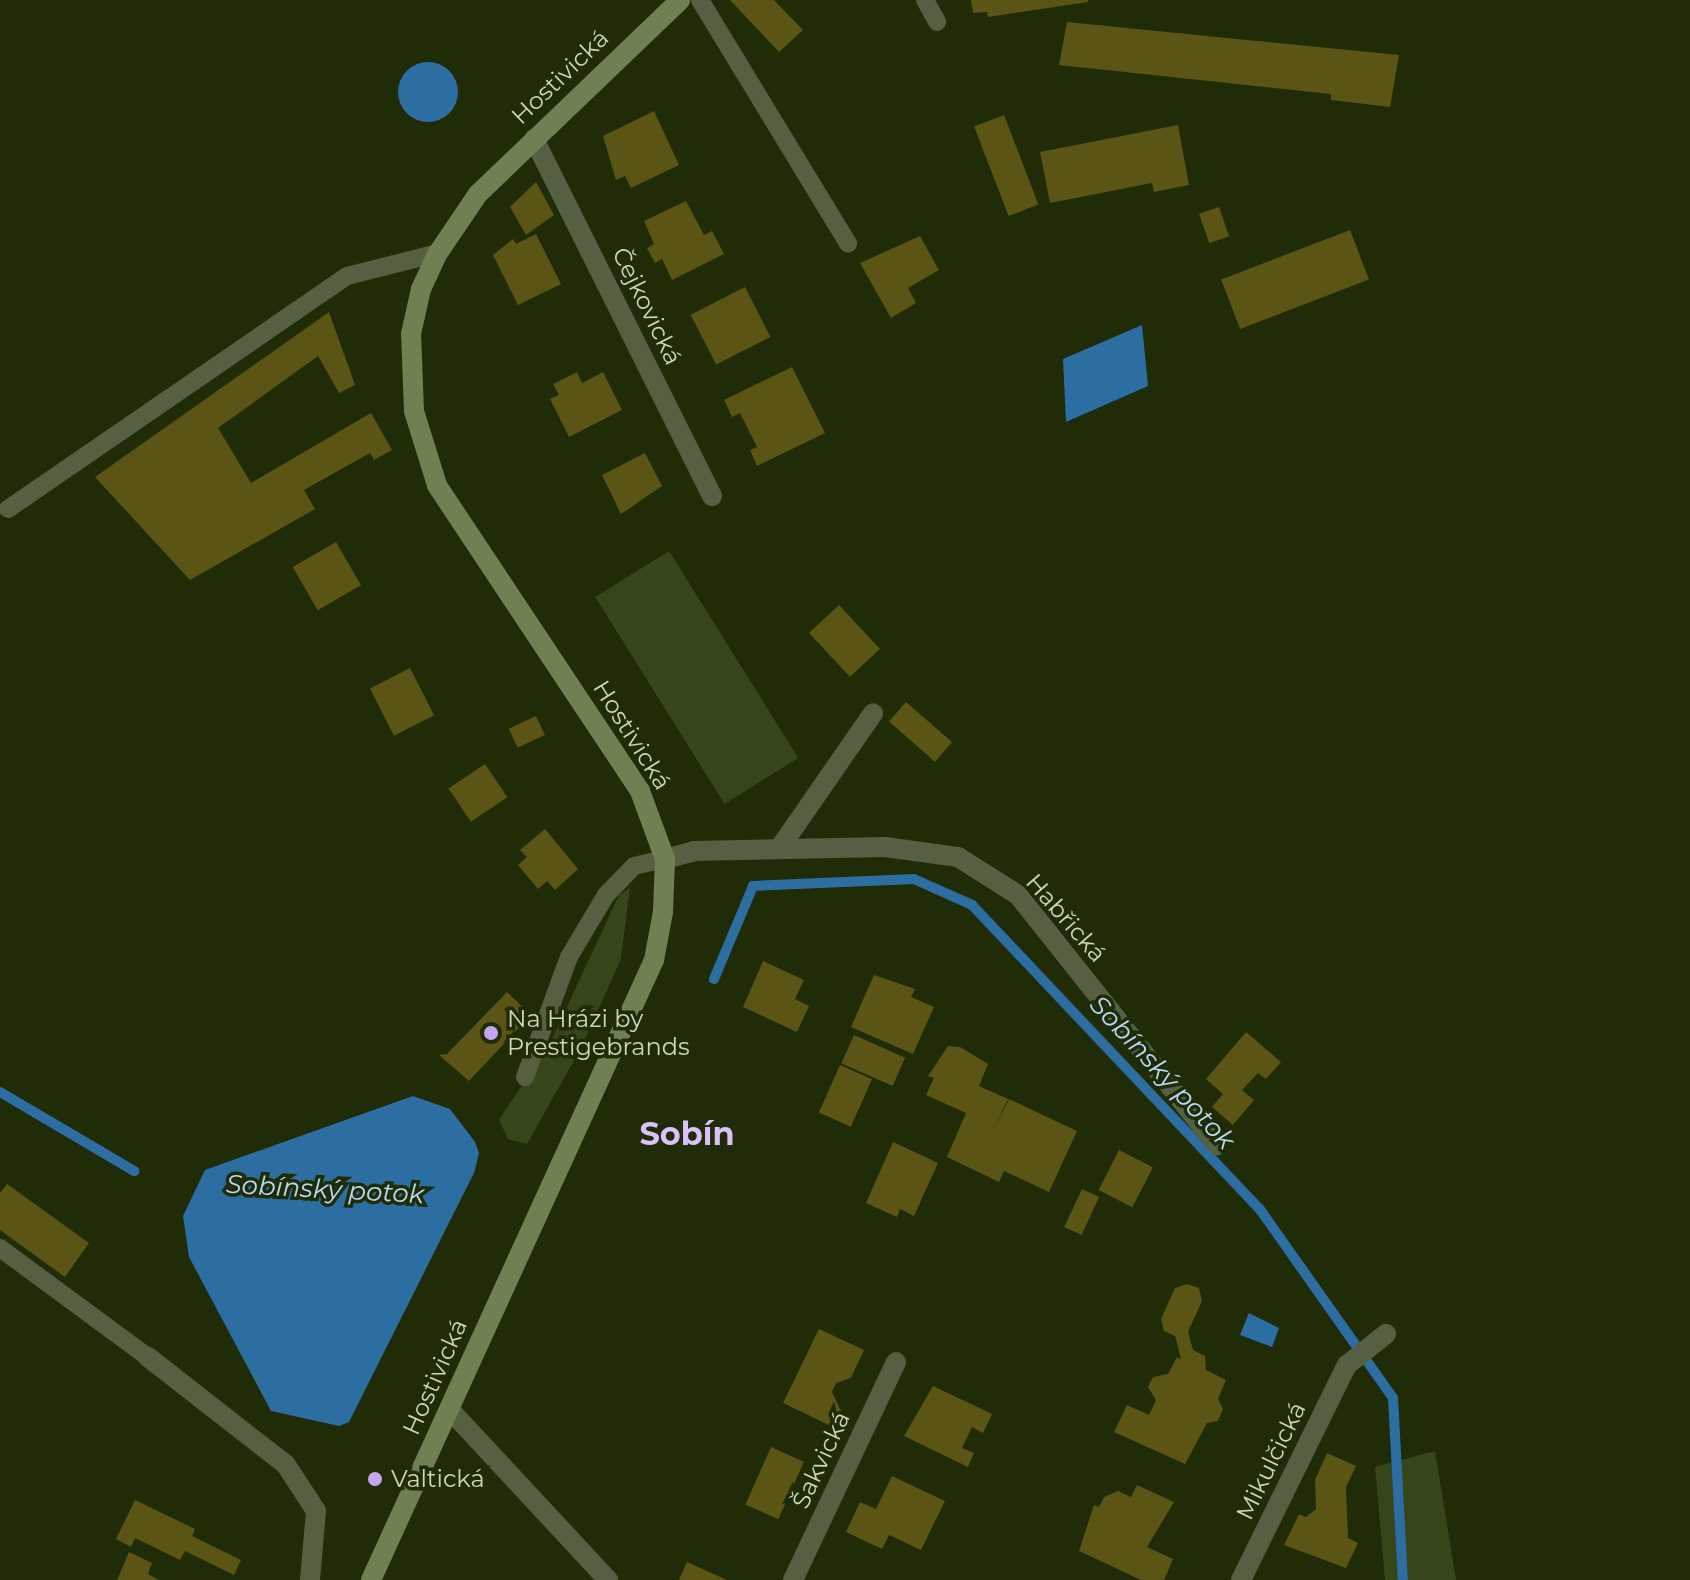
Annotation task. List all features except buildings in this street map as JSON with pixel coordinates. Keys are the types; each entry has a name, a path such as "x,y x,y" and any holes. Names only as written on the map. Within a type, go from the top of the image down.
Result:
{"street":[{"name":"Hostivická","path":"371,1580 451,1411 654,960 663,912 665,859 640,791 437,485 422,447 414,411 411,334 421,289 438,253 478,194 680,0"},
{"name":"Čejkovická","path":"534,139 712,496"},
{"path":"779,849 873,713"},
{"name":"Habřická","path":"665,859 694,851 885,847 958,857 1018,895 1217,1145"},
{"name":"Mikulčická","path":"1241,1580 1347,1365 1386,1334"},
{"path":"148,1357 286,1465 316,1511 310,1580"},
{"name":"Šakvická","path":"793,1580 896,1362"},
{"path":"451,1411 608,1580"}],"lane":[{"path":"700,0 848,243"},
{"path":"925,0 937,22"},
{"path":"8,509 347,276 438,253"},
{"path":"525,1077 569,957 606,895 634,866 665,859"},
{"path":"0,1248 148,1357"}],"green space":[{"path":"669,551 798,758 725,804 595,597"},
{"path":"630,888 621,959 581,1048 527,1144 508,1139 499,1120 551,1041 619,895"},
{"path":"1435,1451 1456,1580 1385,1580 1375,1467"}],"water":[{"path":"428,62 449,71 458,92 449,113 428,122 407,113 398,92 407,71"},
{"path":"1142,325 1148,386 1066,422 1063,359"},
{"path":"413,1096 450,1109 475,1142 479,1153 474,1173 349,1422 339,1426 271,1411 189,1257 183,1216 205,1170"},
{"path":"1249,1313 1279,1328 1272,1347 1240,1335"}],"waterway":[{"name":"Sobínský potok","path":"714,979 753,886 914,879 972,905 1259,1208 1393,1398 1403,1580"},
{"name":"Sobínský potok","path":"0,1092 134,1171"}],"place":[{"name":"Na Hrázi by Prestigebrands","path":"491,1033"},
{"name":"Valtická","path":"375,1479"}],"district":[{"name":"Sobín","path":"687,1134"}]}
